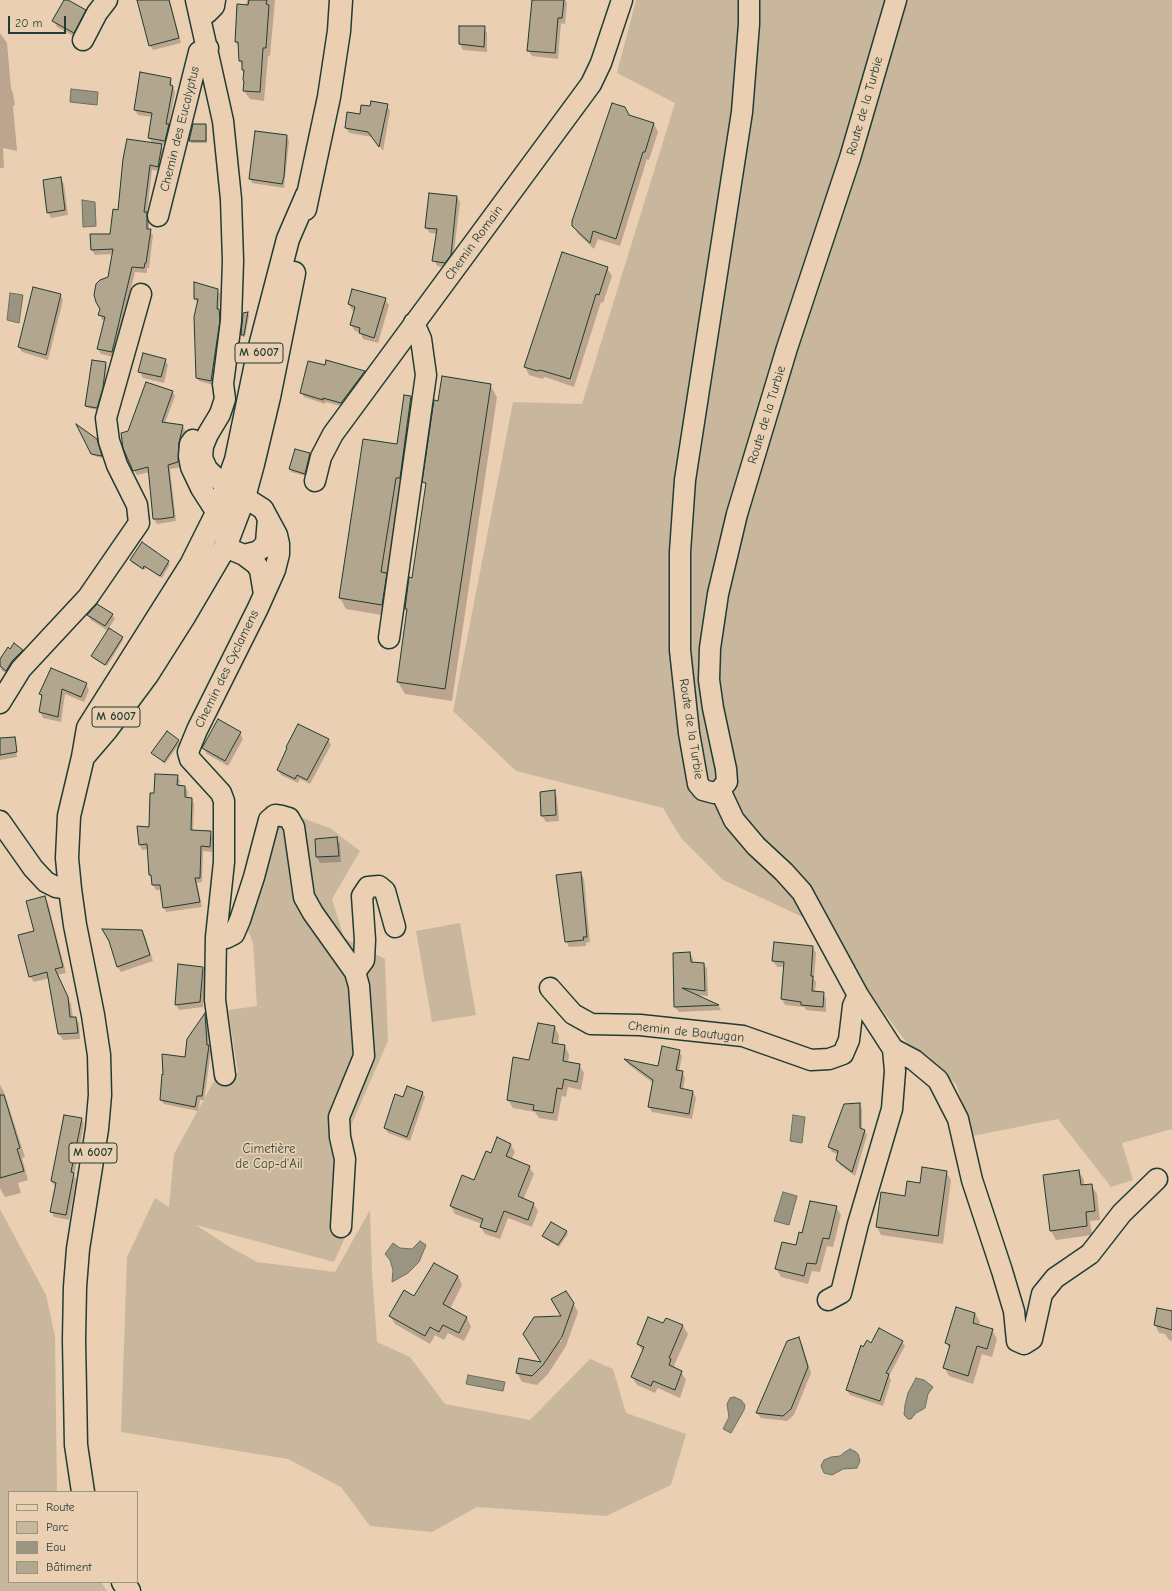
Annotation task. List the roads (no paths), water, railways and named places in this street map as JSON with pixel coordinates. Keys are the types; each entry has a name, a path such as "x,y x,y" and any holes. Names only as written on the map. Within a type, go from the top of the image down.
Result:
{"main road":[{"name":"M 6007","path":"83,757 107,729 147,675 185,615 234,551 236,491 269,397 300,244 307,195 329,97 342,0"},
{"path":"234,551 217,513 236,491"},
{"name":"M 6007","path":"83,1491 76,1445 74,1340 75,1287 78,1249 97,1129 100,1095 99,1055 94,1022 76,933 70,888 67,858 69,816 83,757 88,728 191,565 217,513"}],"street":[{"path":"83,40 97,13 106,0"},
{"path":"198,8 207,13 214,6 215,0"},
{"name":"Chemin Romain","path":"315,481 321,457 333,434 591,84 601,63 622,0"},
{"name":"Route de la Turbie","path":"749,0 749,24 742,112 685,480 680,552 680,650 684,695 698,784 703,790 714,793 720,790 726,782 726,769 713,708 709,680 710,648 718,594 744,492 787,348 850,158 896,0"},
{"name":"Chemin des Cyclamens","path":"198,8 223,121 231,199 233,261 231,321 223,384 225,398 220,414 208,434 203,446 202,458 207,469 214,476 263,509 277,535 279,544 279,554 275,570 188,752 190,759 221,794 224,801 224,862 216,937"},
{"name":"Chemin des Eucalyptus","path":"158,216 199,52 208,48"},
{"path":"0,703 21,669 88,597 139,523 137,506 117,465 109,441 106,418 141,294"},
{"path":"389,638 426,376 421,340 414,323"},
{"path":"217,513 201,488 191,467 189,456 190,444 223,384"},
{"path":"234,551 261,549 266,543 268,537 268,518"},
{"name":"Chemin des Cyclamens","path":"234,551 256,564 260,570 264,594"},
{"path":"720,790 734,820 756,846 784,872 802,892 858,995 893,1049 896,1071 892,1109 858,1224 841,1293 828,1300"},
{"path":"225,1075 215,1000 216,937 226,938 234,934 254,877 269,820 275,815 282,816 289,818 294,827 304,897 313,913 355,972 359,986 364,1056 339,1117 340,1137 345,1159 341,1227"},
{"path":"0,821 33,868 46,882 56,887 70,888"},
{"path":"355,972 364,960 365,940 362,896 368,886 380,886 385,891 394,927"},
{"name":"Chemin de Bautugan","path":"550,988 573,1014 591,1024 640,1026 743,1036 811,1060 829,1059 843,1054 849,1040 853,1006 858,995"},
{"path":"893,1049 914,1060 938,1080 958,1119 972,1180 1014,1311 1017,1341 1024,1344 1032,1339 1042,1294 1055,1278 1090,1254 1122,1213 1157,1178"}],"water":[{"path":"71,89 98,92 97,105 70,102"},
{"path":"82,200 95,202 96,226 83,227"},
{"path":"10,293 23,295 19,323 7,320"},
{"path":"793,1115 805,1117 802,1143 790,1141"},
{"path":"783,1192 797,1196 789,1225 774,1221"},
{"path":"420,1241 426,1245 419,1262 408,1273 392,1282 393,1270 390,1260 385,1254 393,1243 400,1248 412,1249"},
{"path":"468,1375 505,1382 503,1391 466,1384"},
{"path":"916,1378 924,1380 933,1387 928,1394 925,1408 916,1413 911,1419 908,1419 904,1415 905,1405 908,1393"},
{"path":"734,1397 741,1400 745,1405 744,1410 731,1433 723,1429 729,1417 727,1404 730,1398"},
{"path":"850,1449 858,1454 860,1461 857,1468 843,1469 832,1475 824,1473 821,1466 824,1460 831,1457 840,1456"}],"park label":[{"name":"Cimetière de Cap-d'Ail","path":"269,1156"}]}
